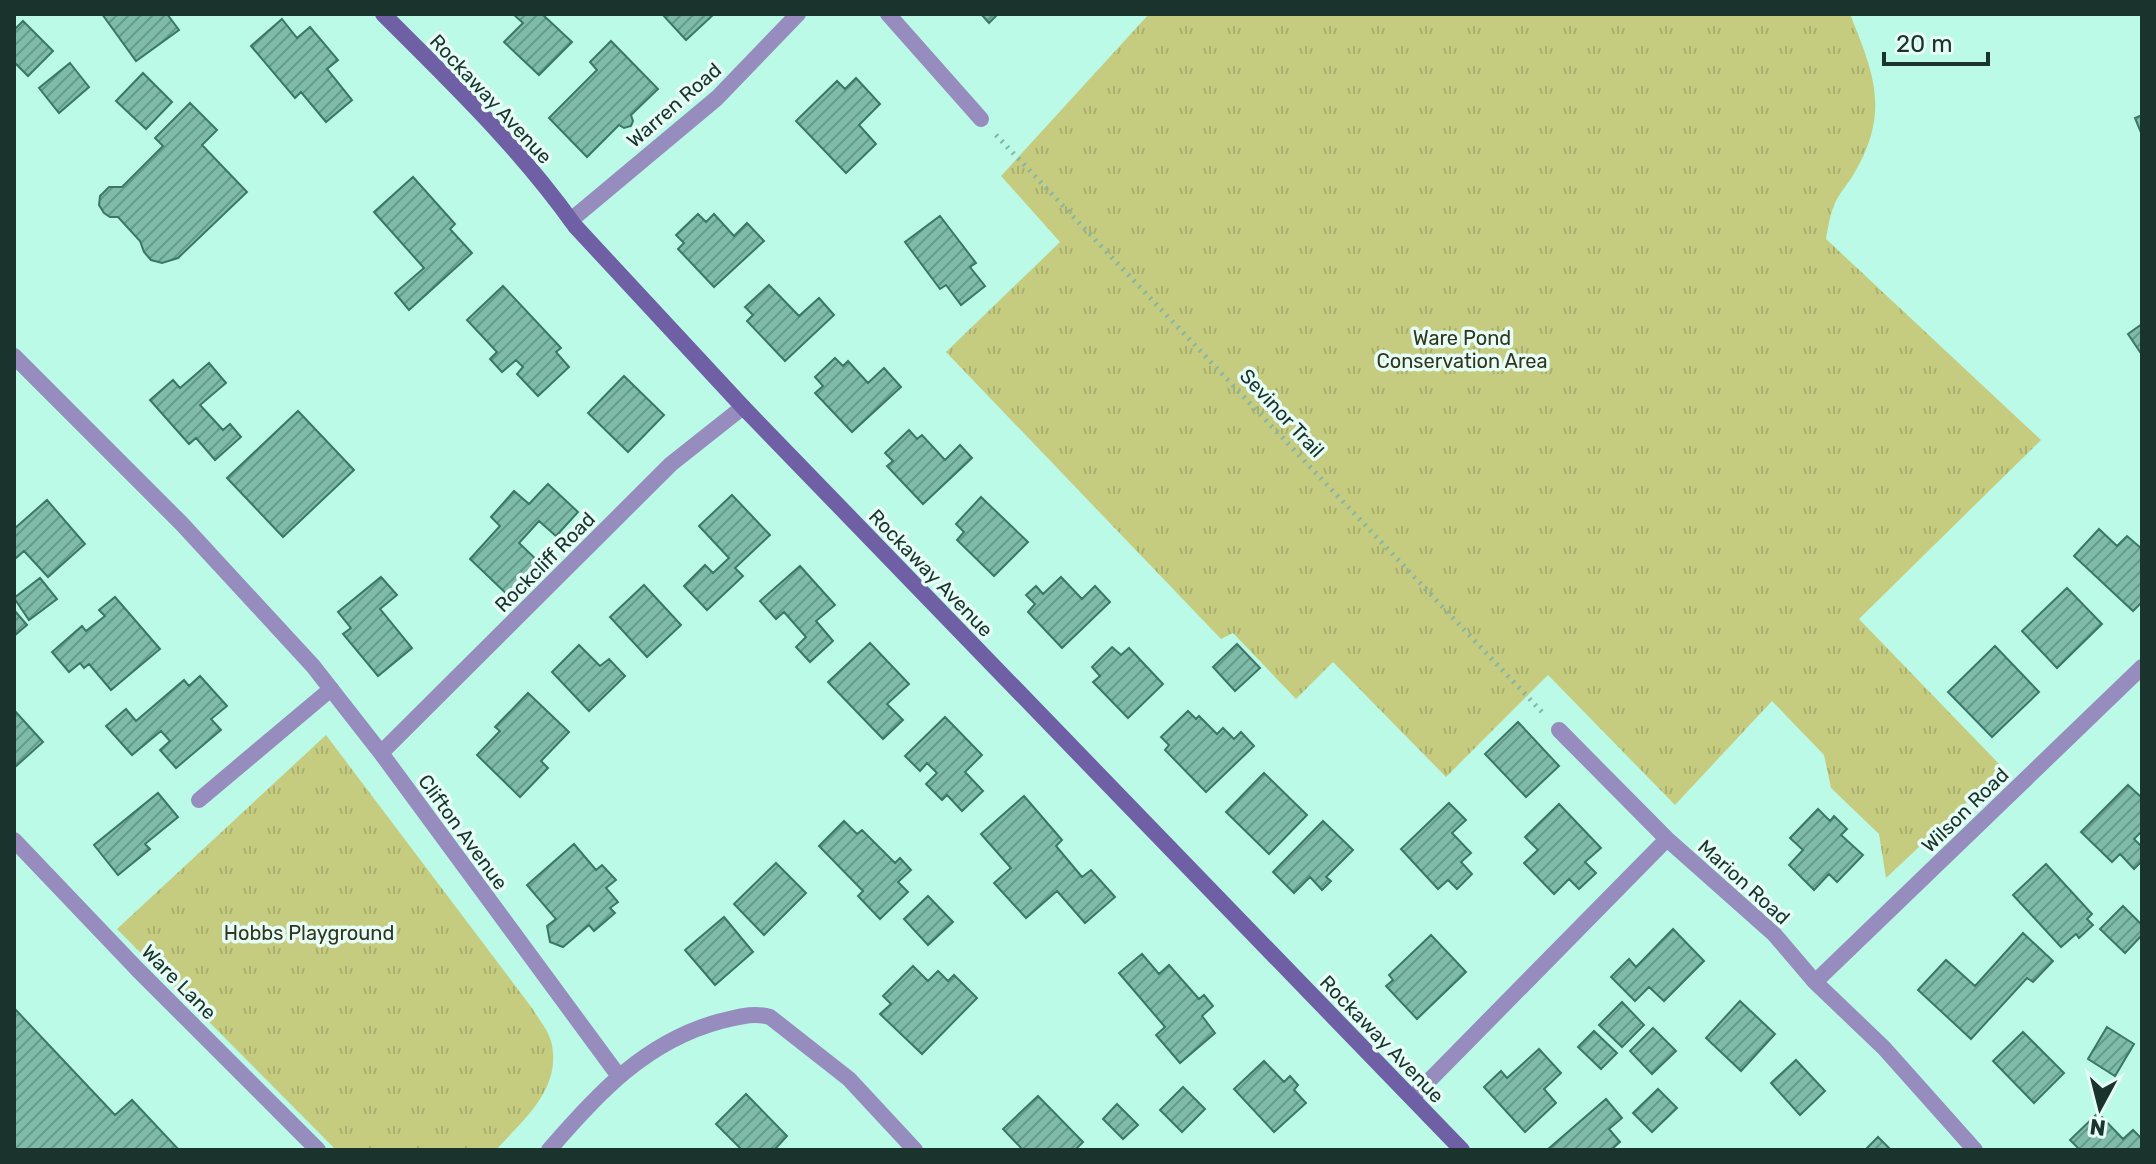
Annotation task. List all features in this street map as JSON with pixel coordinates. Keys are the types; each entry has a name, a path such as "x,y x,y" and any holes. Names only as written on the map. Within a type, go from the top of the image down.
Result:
{"street":[{"name":"Rockaway Avenue","path":"383,14 480,112 571,220 743,407 1462,1150"},
{"name":"Warren Road","path":"571,220 717,98 798,14"},
{"path":"888,14 981,119"},
{"name":"Clifton Avenue","path":"14,356 182,524 313,666 381,753 618,1075"},
{"name":"Rockcliff Road","path":"381,753 671,464 743,407"},
{"name":"Wilson Road","path":"1815,982 2142,667"},
{"path":"199,800 331,689"},
{"path":"1559,730 1667,839"},
{"name":"Marion Road","path":"1412,1098 1667,839 1774,934 1815,982 1884,1048 1975,1150"},
{"name":"Ware Lane","path":"14,840 138,970 318,1150"},
{"path":"549,1150 618,1075 671,1039 754,1013 770,1017 849,1079 915,1150"}],"path":[{"name":"Sevinor Trail","path":"981,119 1559,730"}],"green space":[{"name":"Ware Pond Conservation Area","path":"1149,14 1850,14 1871,74 1875,111 1866,150 1835,203 1826,239 2041,440 1859,619 2003,768 1886,878 1879,834 1831,788 1824,755 1772,701 1675,805 1548,675 1446,777 1333,662 1296,699 1233,633 1221,639 946,352 1060,242 1001,176"},
{"name":"Hobbs Playground","path":"326,735 532,1008 550,1037 553,1058 546,1088 529,1114 496,1150 336,1150 117,929"}],"building":[{"path":"102,14 167,14 179,30 136,61"},
{"path":"513,14 542,14 572,42 539,75 504,42 523,23"},
{"path":"662,14 714,14 686,40"},
{"path":"981,14 998,14 989,23"},
{"path":"282,19 297,38 310,27 338,60 327,69 352,100 326,122 301,92 295,98 251,46"},
{"path":"23,21 53,51 28,76 14,62 14,30"},
{"path":"611,41 658,89 631,115 631,126 624,128 619,125 587,157 549,118 597,70 590,62"},
{"path":"70,63 89,87 59,113 39,88"},
{"path":"143,73 172,102 146,129 116,101"},
{"path":"856,78 880,104 859,125 876,144 846,173 796,121 837,81 845,89"},
{"path":"190,103 217,130 202,145 247,192 178,258 162,263 151,260 140,241 118,217 104,213 99,205 100,196 109,187 122,187 163,146 155,138"},
{"path":"2142,115 2142,135 2135,118"},
{"path":"413,177 455,224 450,229 472,253 409,310 395,293 424,268 374,212"},
{"path":"698,214 706,222 714,214 734,236 747,223 764,241 714,287 678,249 684,243 676,235"},
{"path":"940,216 976,263 970,267 985,286 961,305 946,285 940,289 905,242"},
{"path":"769,285 799,316 819,298 834,315 785,361 747,321 753,315 745,307"},
{"path":"503,286 561,348 556,352 569,367 538,396 517,374 523,367 516,360 502,372 490,359 497,352 467,320"},
{"path":"2142,324 2142,355 2128,334"},
{"path":"835,358 843,366 848,361 868,383 884,368 901,387 852,432 815,393 823,386 815,377"},
{"path":"209,363 226,383 200,405 223,430 230,424 241,437 215,460 196,438 189,444 150,400 173,380 180,388"},
{"path":"624,376 664,415 628,452 588,413"},
{"path":"298,411 354,470 283,537 227,478"},
{"path":"909,430 917,439 922,435 945,460 960,445 972,458 923,504 887,466 893,461 885,453"},
{"path":"548,484 578,512 556,536 539,521 519,543 542,565 511,598 470,559 500,526 491,517 514,491 529,504"},
{"path":"732,495 770,535 735,568 743,576 707,610 684,586 705,565 713,573 729,558 699,526"},
{"path":"981,497 1028,542 994,576 957,540 964,532 956,524"},
{"path":"47,500 85,544 48,577 24,551 14,557 14,529"},
{"path":"2099,529 2117,546 2127,536 2142,549 2142,602 2133,611 2074,556"},
{"path":"800,566 835,605 816,621 833,641 810,662 796,647 806,637 784,612 776,619 760,601"},
{"path":"381,577 397,595 380,609 412,648 378,676 343,634 351,628 338,612"},
{"path":"1061,577 1082,599 1095,586 1110,602 1062,648 1028,612 1035,604 1026,595 1036,586 1043,594"},
{"path":"40,578 57,599 29,620 14,598"},
{"path":"644,585 681,625 647,657 610,617"},
{"path":"2067,588 2102,624 2057,668 2022,631"},
{"path":"115,597 160,649 111,690 89,664 84,668 80,663 69,672 52,652 82,626 86,631 105,616 99,610"},
{"path":"14,610 27,625 14,636"},
{"path":"870,643 909,684 887,704 903,720 883,739 828,682"},
{"path":"1237,644 1260,668 1235,691 1213,667"},
{"path":"579,645 600,666 609,659 625,676 589,711 552,672"},
{"path":"1995,646 2039,692 1992,737 1948,692"},
{"path":"1112,647 1121,655 1129,648 1163,684 1128,718 1093,682 1100,676 1092,667"},
{"path":"200,676 227,706 211,719 221,730 176,768 160,750 170,741 161,731 132,755 106,726 126,709 136,721 184,680 189,686"},
{"path":"528,693 569,732 541,761 548,768 520,797 477,755 500,731 495,727"},
{"path":"14,710 43,742 14,768"},
{"path":"1188,711 1196,719 1199,716 1217,734 1223,728 1234,739 1241,732 1254,746 1206,792 1165,750 1169,745 1161,737"},
{"path":"945,717 982,755 965,772 983,791 962,811 947,795 942,800 926,784 937,773 927,763 920,771 905,756"},
{"path":"1518,722 1559,766 1526,797 1485,754"},
{"path":"1264,773 1307,815 1269,854 1226,812"},
{"path":"2128,785 2142,798 2142,831 2134,839 2142,847 2142,861 2134,869 2120,854 2112,862 2081,832"},
{"path":"158,793 178,817 145,844 150,849 118,875 94,845"},
{"path":"1024,796 1062,840 1056,846 1082,877 1091,870 1115,897 1085,923 1057,891 1026,918 994,883 1011,868 981,834"},
{"path":"1449,803 1466,820 1452,833 1471,853 1461,862 1472,874 1457,889 1448,880 1438,889 1401,849"},
{"path":"1559,804 1601,848 1585,862 1596,873 1579,889 1569,879 1554,894 1524,863 1538,850 1525,837"},
{"path":"1818,809 1830,821 1834,816 1847,829 1841,835 1863,855 1837,882 1829,874 1814,890 1789,865 1803,850 1790,838"},
{"path":"844,821 857,834 862,830 895,863 900,858 911,870 898,882 908,892 880,919 858,896 863,891 819,846"},
{"path":"1323,821 1353,850 1326,877 1331,881 1322,890 1310,877 1294,893 1273,872"},
{"path":"574,844 596,870 602,865 616,880 606,888 618,902 610,908 615,913 594,931 589,925 563,947 550,942 547,926 556,919 527,885"},
{"path":"776,863 806,893 764,935 734,904"},
{"path":"2046,864 2092,914 2087,919 2093,925 2079,938 2076,934 2061,947 2013,895"},
{"path":"928,896 953,922 928,945 904,919"},
{"path":"2123,906 2142,925 2142,935 2125,953 2100,929"},
{"path":"724,917 753,952 715,985 685,950"},
{"path":"1673,929 1704,961 1664,1001 1649,987 1635,1001 1611,977 1629,959 1636,967"},
{"path":"2023,933 2053,961 2033,982 2027,978 1971,1039 1918,990 1946,960 1975,986"},
{"path":"1431,935 1466,972 1417,1019 1386,986 1393,980 1389,975"},
{"path":"1142,954 1159,974 1169,965 1199,999 1204,995 1213,1006 1202,1016 1215,1033 1180,1063 1156,1035 1165,1027 1119,973"},
{"path":"913,966 928,981 938,971 948,981 954,975 977,998 922,1054 880,1014 891,1004 883,996"},
{"path":"1740,1001 1775,1034 1741,1071 1706,1038"},
{"path":"1622,1002 1644,1025 1622,1047 1599,1025"},
{"path":"14,1008 115,1115 132,1100 179,1150 14,1150"},
{"path":"2107,1027 2134,1044 2115,1076 2088,1059"},
{"path":"1653,1028 1676,1051 1652,1074 1630,1051"},
{"path":"1594,1031 1617,1053 1601,1069 1578,1047"},
{"path":"2023,1032 2064,1073 2034,1103 1993,1061"},
{"path":"1539,1049 1561,1073 1544,1089 1556,1103 1525,1132 1484,1087 1501,1071 1507,1078"},
{"path":"1796,1060 1825,1091 1800,1115 1771,1083"},
{"path":"1264,1061 1284,1082 1290,1076 1298,1085 1294,1090 1306,1103 1274,1132 1234,1089"},
{"path":"1183,1087 1205,1109 1182,1132 1160,1110"},
{"path":"1658,1089 1677,1108 1652,1132 1633,1113"},
{"path":"746,1094 787,1136 776,1148 778,1150 742,1150 716,1124"},
{"path":"1038,1096 1083,1142 1075,1150 1023,1150 1003,1129"},
{"path":"1606,1099 1622,1118 1609,1129 1620,1142 1611,1150 1547,1150"},
{"path":"1117,1104 1138,1125 1123,1139 1103,1119"},
{"path":"2098,1113 2123,1139 2133,1130 2142,1139 2142,1150 2080,1150 2070,1140"},
{"path":"1878,1137 1891,1150 1865,1150"}]}
